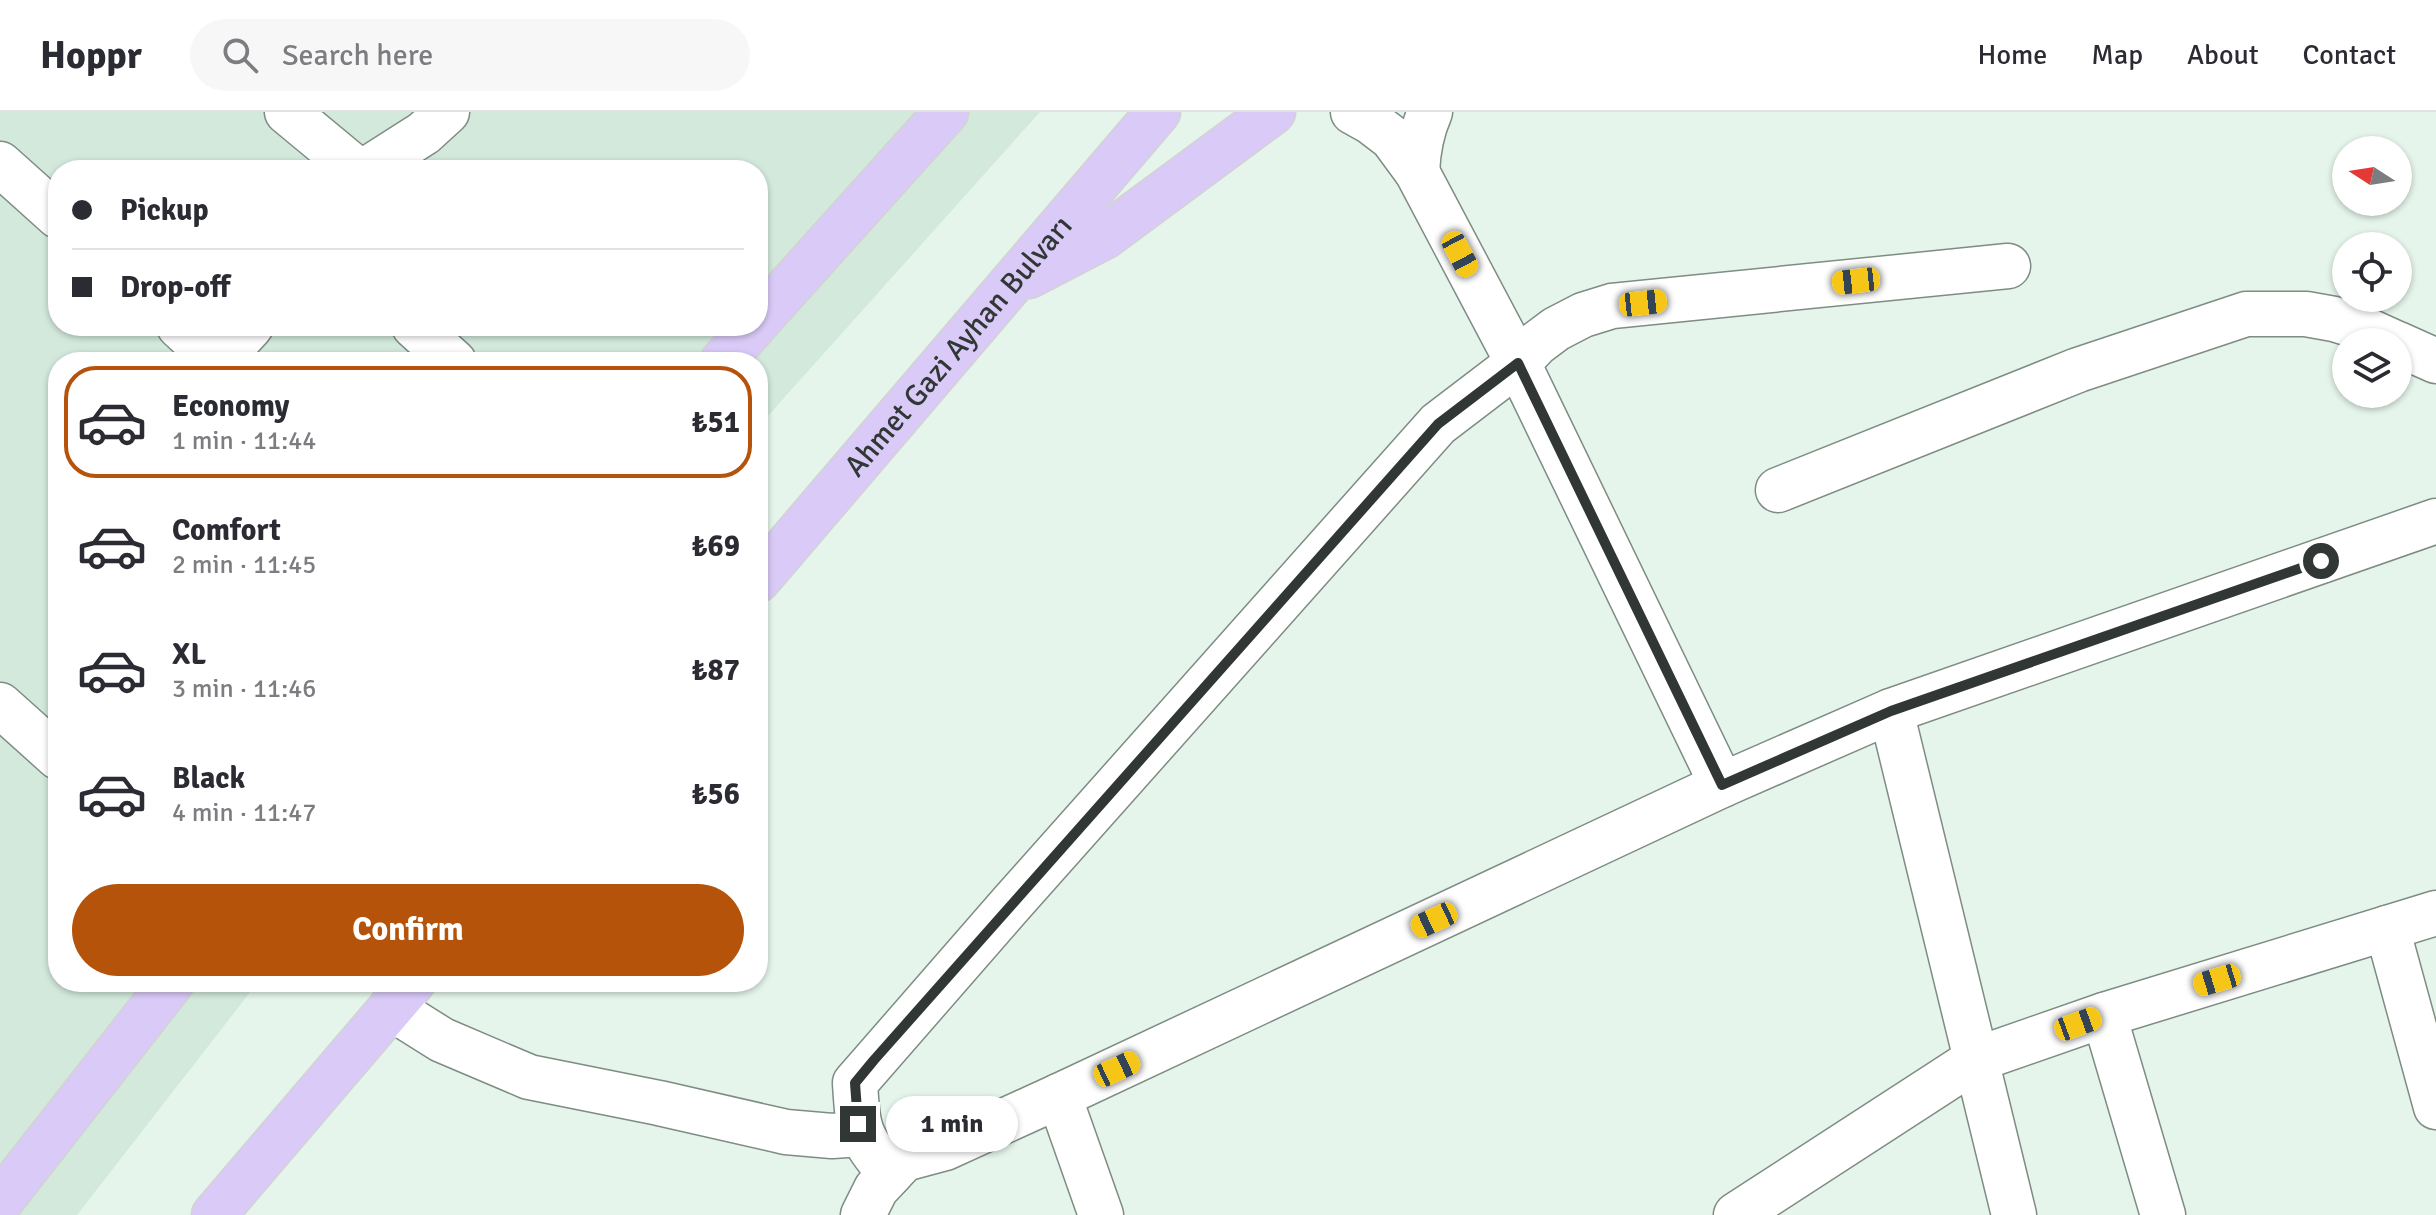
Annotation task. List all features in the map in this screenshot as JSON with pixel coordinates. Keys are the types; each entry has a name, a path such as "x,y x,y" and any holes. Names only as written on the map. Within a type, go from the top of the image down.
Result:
{"main road":[{"path":"768,310 946,112"},
{"name":"Ahmet Gazi Ayhan Bulvarı","path":"768,568 1158,112"},
{"path":"1009,286 1104,237 1273,112"},
{"path":"731,352 745,336"},
{"path":"0,1202 164,992"},
{"path":"214,1215 402,995"}],"street":[{"path":"287,112 345,160"},
{"path":"382,160 424,133 447,112"},
{"path":"1353,112 1392,138 1417,172 1518,363 1722,785"},
{"path":"1417,172 1418,148 1430,112"},
{"path":"0,164 48,207"},
{"path":"890,1174 867,1145 858,1124 855,1083 1031,880 1438,424 1518,363 1536,344 1583,315 1612,306 2008,266"},
{"path":"1778,490 2078,370 2246,314 2306,314 2362,328"},
{"path":"190,336 207,352"},
{"path":"227,352 242,336"},
{"path":"425,336 443,352"},
{"path":"2412,350 2436,361"},
{"path":"863,1215 876,1189 904,1159 945,1148 1059,1096 1722,785 1891,711 2436,521"},
{"path":"0,705 48,748"},
{"path":"1891,711 2014,1215"},
{"path":"1736,1215 1975,1060 2104,1015 2436,913"},
{"path":"2387,928 2436,1107"},
{"path":"402,995 442,1040 529,1077 786,1132 832,1136 862,1134"},
{"path":"2104,1015 2163,1215"},
{"path":"1059,1096 1101,1215"}],"shaded area":[{"path":"0,112 1040,112 768,416 768,352 48,352 48,992 250,992 77,1215 0,1215"}],"route":[{"path":"858,1124 855,1083 874,1060 1438,424 1518,363 1722,785 1891,711 2321,561"}]}
